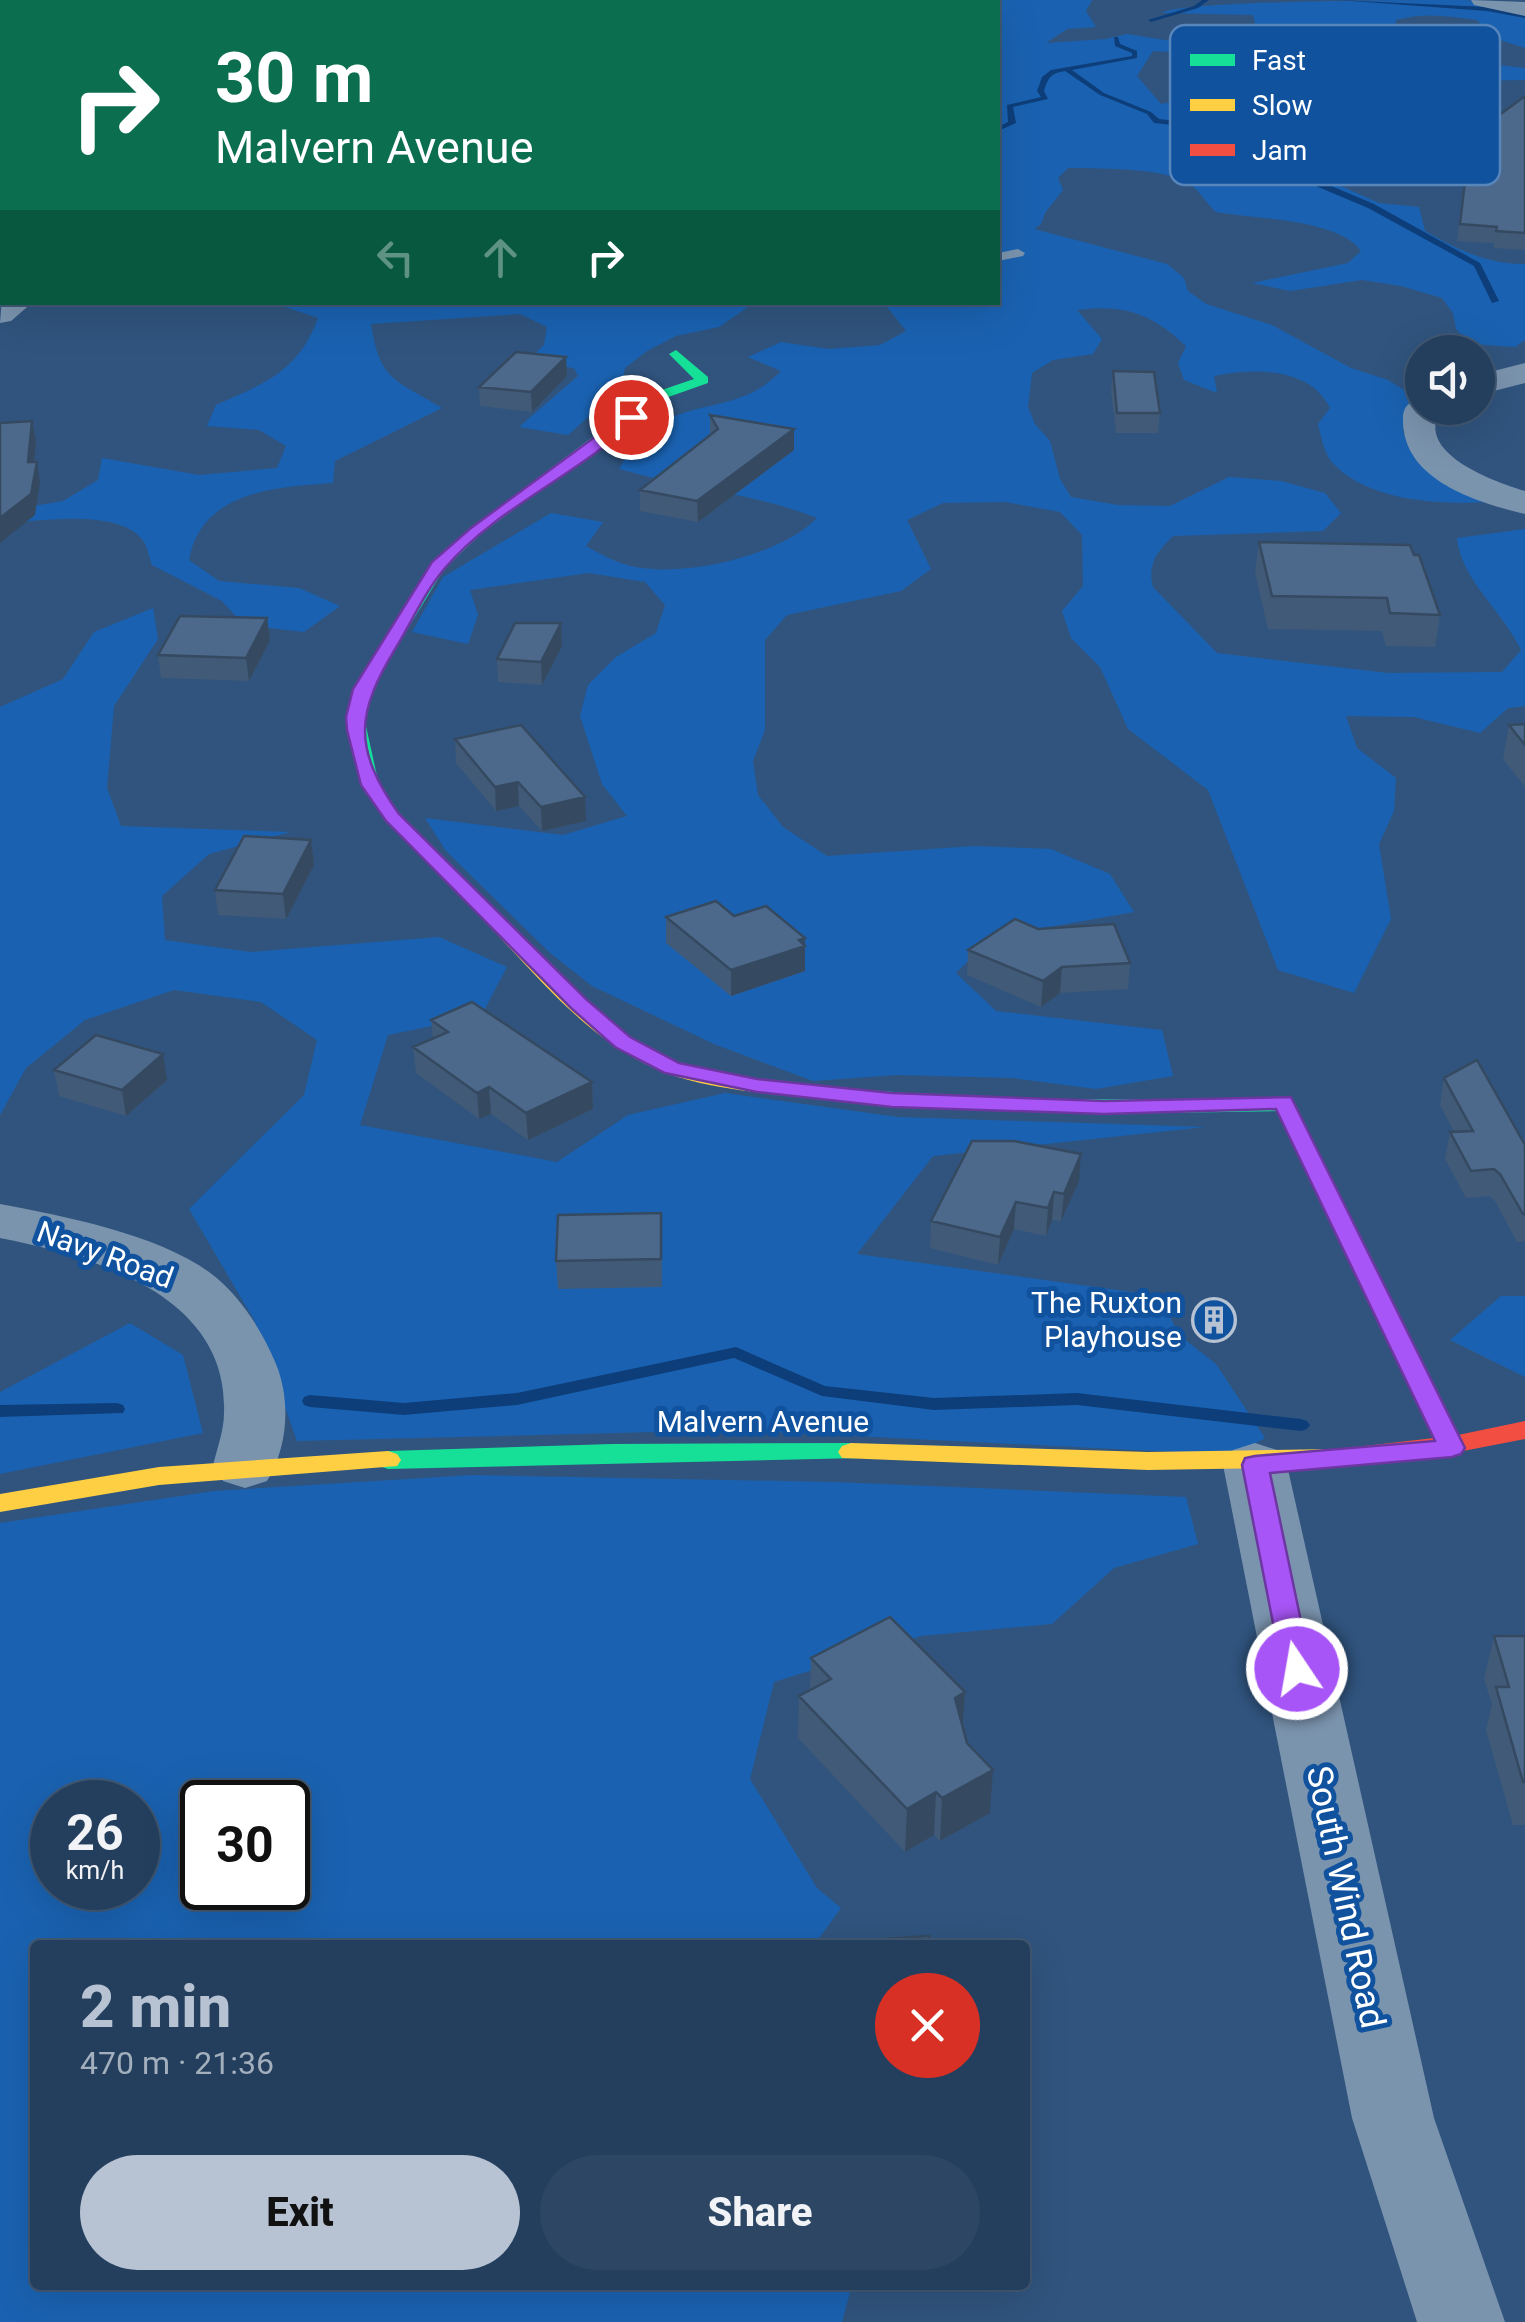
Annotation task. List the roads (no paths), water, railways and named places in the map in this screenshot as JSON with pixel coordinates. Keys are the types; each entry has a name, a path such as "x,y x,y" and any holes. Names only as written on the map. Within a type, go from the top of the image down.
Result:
{"street":[{"path":"1482,0 1525,9"},
{"path":"676,354 703,380 655,397 476,531 438,566 393,632 362,689 354,717 370,785 393,818 579,1004 622,1042 672,1068 757,1086 892,1100 1104,1107 1284,1102 1452,1448"},
{"path":"1495,381 1525,373"},
{"path":"1418,425 1424,451 1446,471 1470,484 1525,503"},
{"name":"Navy Road","path":"0,1221 112,1252 179,1278 223,1320 243,1357 256,1406 245,1466"},
{"name":"Malvern Avenue","path":"0,1502 94,1484 245,1466 738,1450 1255,1465 1325,1462 1452,1448 1525,1430"},
{"name":"South Wind Road","path":"1255,1465 1393,2118 1461,2322"}],"lane":[{"path":"1000,257 1018,253"}],"waterway":[{"path":"1151,20 1196,7 1206,0"},
{"path":"1340,0 1487,9 1525,16"},
{"path":"1066,69 1135,57 1135,52 1117,45 1116,38"},
{"path":"1000,128 1012,123 1009,106 1046,98 1040,91 1045,77 1066,69"},
{"path":"1066,69 1102,94 1149,113 1157,121 1170,122"},
{"path":"1321,185 1371,206 1477,265 1495,301"},
{"path":"310,1401 404,1409 517,1399 736,1352 822,1391 934,1404 1077,1399 1301,1425"},
{"path":"0,1411 117,1409"}],"place":[{"name":"The Ruxton Playhouse","path":"1214,1320"}]}
